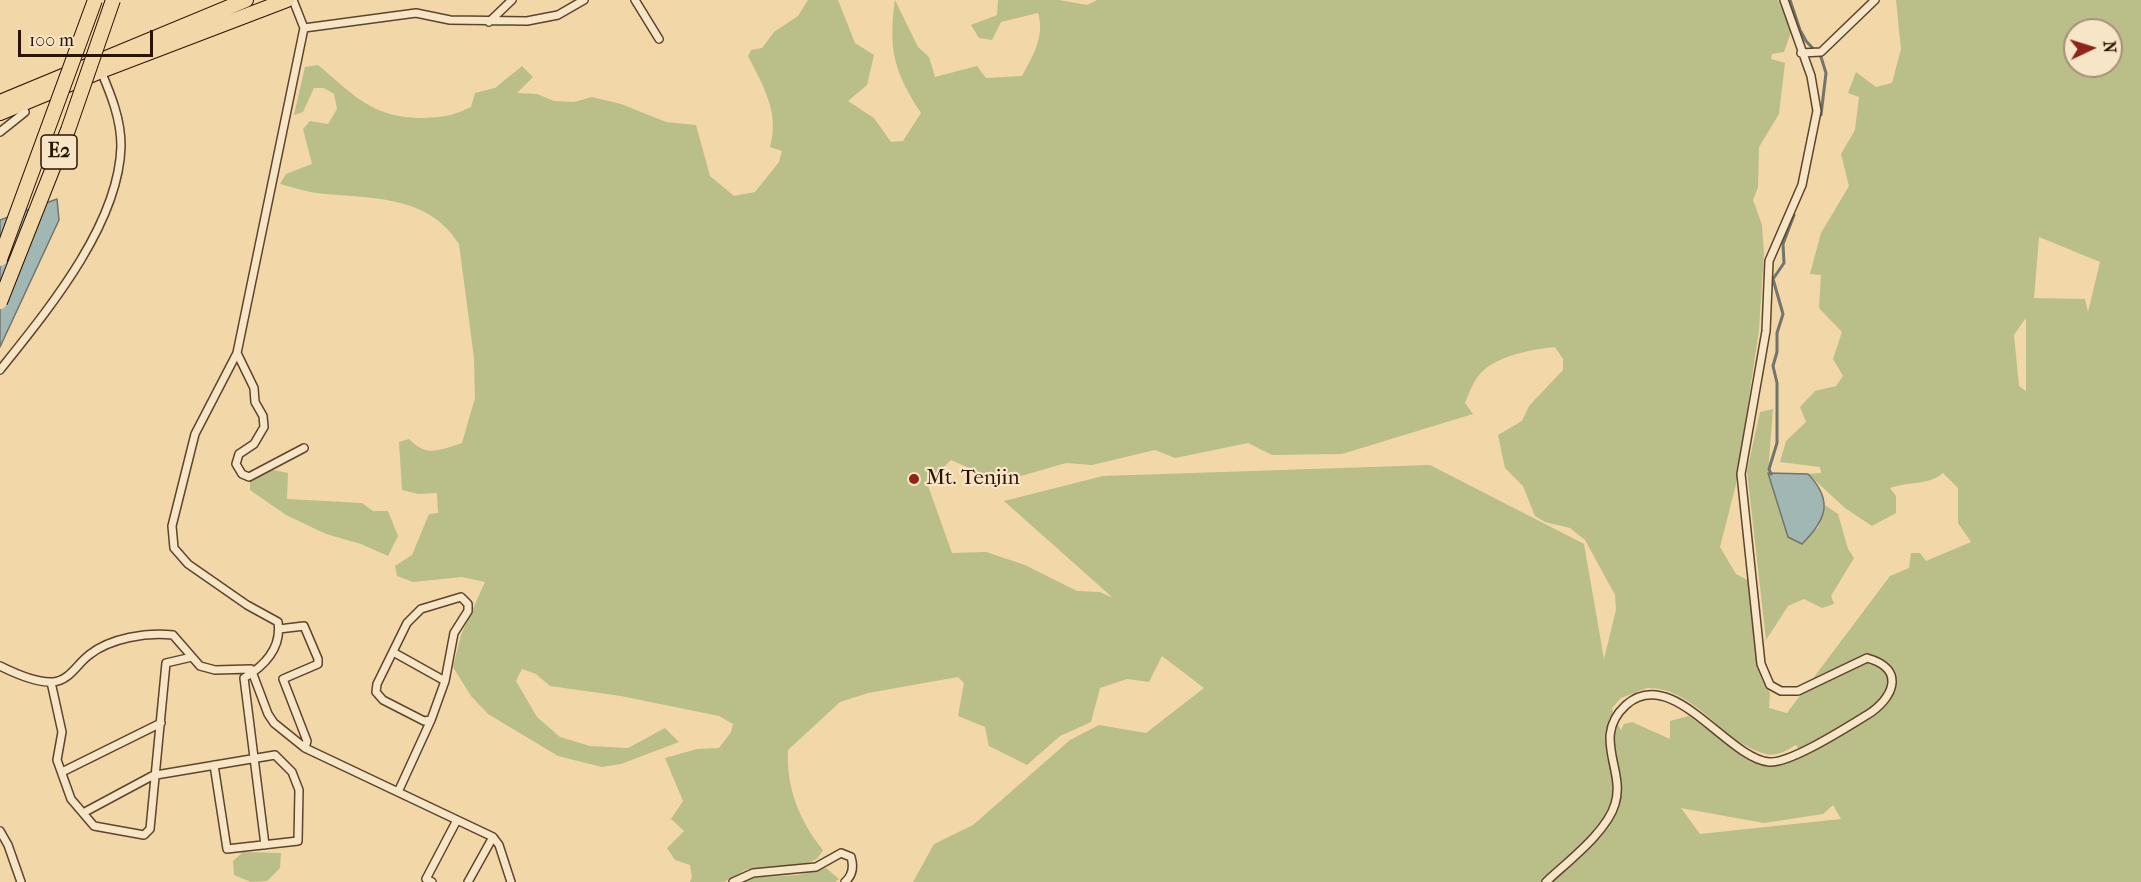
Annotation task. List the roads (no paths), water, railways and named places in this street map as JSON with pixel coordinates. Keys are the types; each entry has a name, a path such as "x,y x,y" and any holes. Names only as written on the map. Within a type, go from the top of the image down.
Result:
{"highway":[{"name":"E2","path":"0,259 95,0"},
{"name":"E2","path":"0,302 68,130 113,0"},
{"path":"0,113 19,100 246,0"},
{"path":"99,66 287,0"},
{"path":"0,102 19,100"}],"street":[{"path":"265,845 244,678 268,660 279,629 274,618 247,605 188,564 178,553 172,541 172,526 195,434 237,353 304,28 293,0"},
{"path":"489,22 512,0"},
{"path":"304,28 416,13 450,20 489,22 543,19 565,12 584,0"},
{"path":"635,0 659,39"},
{"path":"1546,882 1596,834 1615,805 1617,790 1611,752 1611,730 1616,718 1634,699 1651,696 1671,699 1751,755 1770,762 1780,761 1804,751 1858,720 1881,705 1892,691 1891,675 1887,668 1881,662 1867,658 1798,691 1788,693 1770,686 1761,664 1741,474 1766,331 1769,261 1802,185 1816,123 1811,76 1784,0"},
{"path":"1801,53 1821,52 1875,0"},
{"path":"0,369 53,303 82,257 108,204 119,170 121,146 116,109 99,66"},
{"path":"0,132 25,112 19,100"},
{"path":"237,353 254,388 255,402 263,416 264,428 254,444 239,454 236,464 242,474 249,477 304,448"},
{"path":"398,792 431,720 445,681 454,633 468,611 468,604 460,597 421,609 407,623 376,692 383,700 424,721 431,720"},
{"path":"279,629 304,626 318,659 318,664 283,679 307,741 305,748"},
{"path":"0,666 51,682 66,677 95,650 123,639 162,634 173,635 192,657 207,669 251,669 268,714 274,723 305,748 493,837 499,845 511,882"},
{"path":"393,652 445,681"},
{"path":"51,682 62,732 57,760 71,799 94,826 144,835 150,829 166,663 192,657"},
{"path":"62,772 160,723"},
{"path":"83,813 156,775 214,765 254,759 275,755 292,772 298,790 298,841 227,849 214,765"},
{"path":"432,882 426,879 457,820"},
{"path":"0,831 8,844 21,882"},
{"path":"468,882 493,837"},
{"path":"733,882 753,873 816,867 841,853 850,857 853,864 850,878 845,882"}],"water":[{"path":"57,199 59,220 0,347 0,220"},
{"path":"1768,473 1808,474 1821,493 1824,510 1817,527 1802,544 1788,537"}],"waterway":[{"path":"1790,0 1800,30 1806,41 1821,57 1826,73 1821,115"},
{"path":"1771,474 1769,469 1777,443 1777,383 1773,366 1777,352 1777,333 1783,314 1773,279 1784,263 1783,244 1794,215"}],"place":[{"name":"Mt. Tenjin","path":"914,479"}]}
